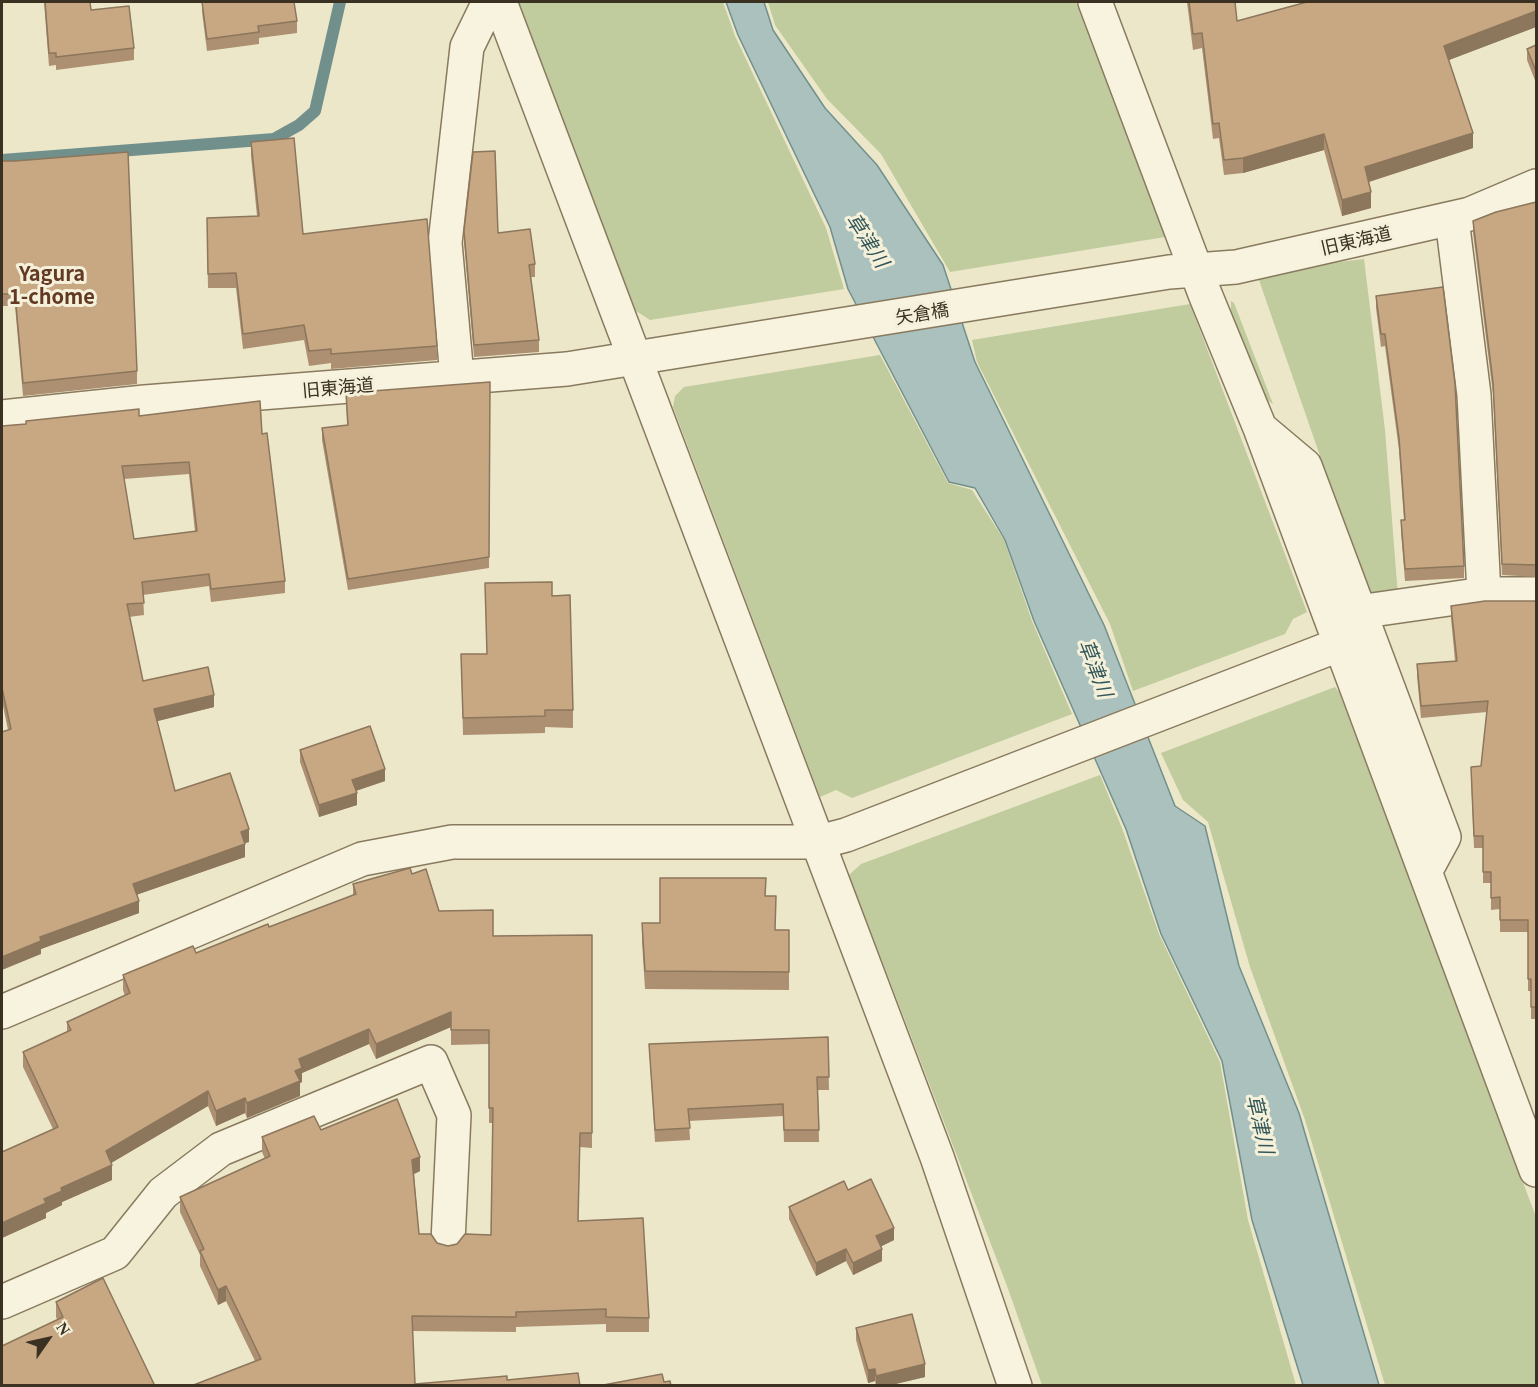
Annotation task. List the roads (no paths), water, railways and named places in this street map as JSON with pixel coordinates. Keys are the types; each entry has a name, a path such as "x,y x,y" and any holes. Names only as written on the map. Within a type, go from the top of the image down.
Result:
{"street":[{"path":"458,377 445,243 467,47 489,2"},
{"path":"500,2 636,358 832,838 937,1157 1016,1386"},
{"path":"1095,2 1182,271 1260,428 1536,1170"},
{"name":"旧東海道","path":"1182,271 1236,267 1452,219 1494,205 1536,186"},
{"path":"1452,219 1474,395 1484,594"},
{"name":"矢倉橋","path":"675,352 1182,271"},
{"name":"旧東海道","path":"2,417 567,369 675,352"},
{"path":"1260,428 1305,466 1444,837 1425,872"},
{"path":"1358,612 1484,594 1536,594"},
{"path":"2,1012 362,859 452,842 832,838 1341,644"},
{"path":"2,1302 115,1253 164,1192 221,1149 431,1062 454,1115 448,1242"}],"water":[{"name":"草津川","path":"726,2 764,2 773,30 825,108 877,165 943,265 975,362 1104,625 1175,806 1205,826 1239,966 1299,1113 1379,1385 1303,1385 1252,1220 1222,1061 1161,934 1126,829 1034,621 1005,540 975,488 949,482 848,289 830,227 738,35"}],"waterway":[{"path":"2,160 274,139 299,125 315,111 340,2"}],"district":[{"name":"Yagura 1-chome","path":"52,284"}]}
